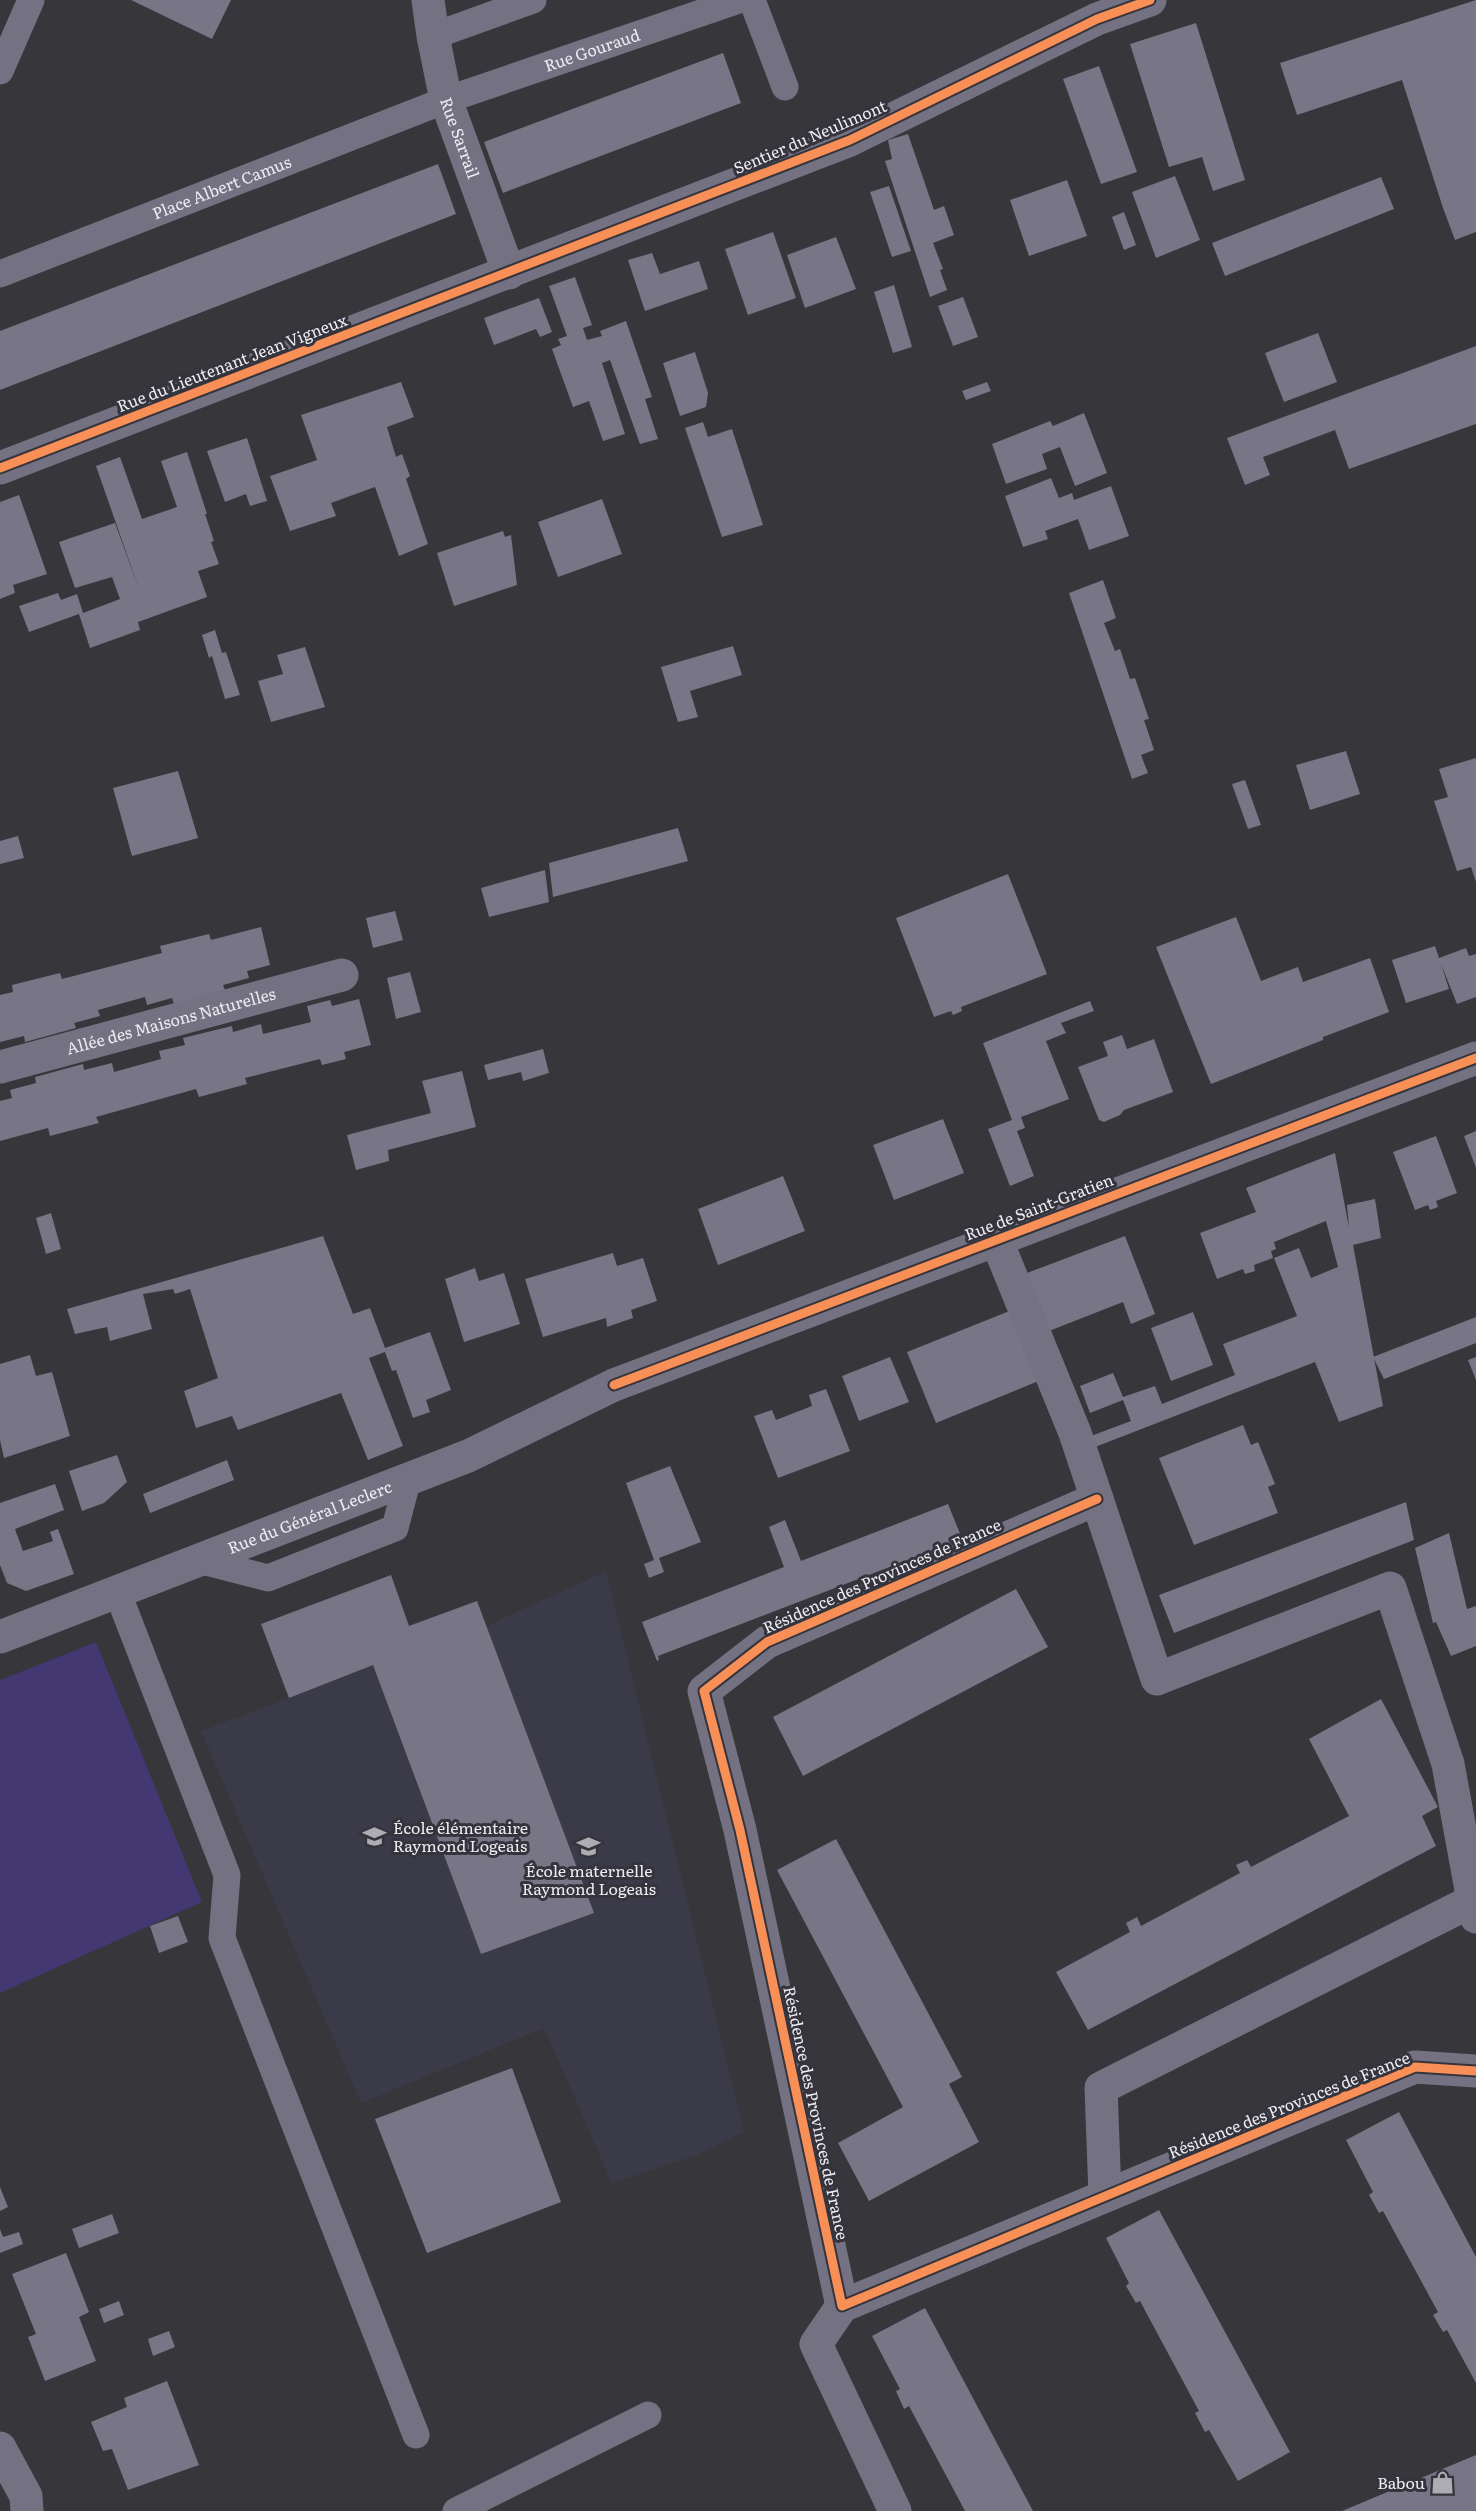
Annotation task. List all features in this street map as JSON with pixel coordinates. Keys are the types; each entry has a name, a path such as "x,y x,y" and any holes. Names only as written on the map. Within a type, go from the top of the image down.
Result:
{"street":[{"name":"Rue Sarrail","path":"428,0 446,100 509,273"},
{"name":"Sentier du Neulimont","path":"475,286 850,140 1097,19 1150,0"},
{"name":"Rue du Lieutenant Jean Vigneux","path":"0,468 475,286"},
{"name":"Allée des Maisons Naturelles","path":"0,1067 342,975"},
{"name":"Rue de Saint-Gratien","path":"614,1385 1476,1058"},
{"path":"996,1239 1075,1433 1157,1679 1390,1588 1448,1764 1474,1909 1101,2088 1105,2195"},
{"name":"Rue du Général Leclerc","path":"0,1637 468,1456 614,1385"},
{"name":"Résidence des Provinces de France","path":"1097,1498 767,1642 704,1691 740,1830 842,2306 1415,2067 1476,2071"},
{"path":"842,2306 816,2344 895,2511"},
{"path":"0,2448 26,2504"}],"lane":[{"path":"0,71 31,0"},
{"path":"433,36 533,0"},
{"name":"Rue Gouraud","path":"446,100 739,0"},
{"path":"752,0 785,87"},
{"name":"Place Albert Camus","path":"0,274 446,100"},
{"path":"117,1591 227,1875 222,1938 416,2435"},
{"path":"456,2511 648,2415"}],"shaded area":[{"path":"606,1571 744,2132 699,2154 612,2183 544,2028 361,2103 201,1731 289,1698 261,1624 391,1575 409,1625 477,1601 486,1626"},
{"path":"96,1642 202,1902 0,1993 0,1680"}],"building":[{"path":"131,0 231,0 212,39"},
{"path":"1476,0 1476,232 1455,240 1402,80 1297,115 1280,63"},
{"path":"1196,23 1245,180 1213,191 1202,157 1169,167 1130,44"},
{"path":"723,53 741,103 503,193 484,142"},
{"path":"1099,66 1137,172 1101,184 1063,79"},
{"path":"908,134 934,210 944,206 954,235 933,243 943,269 940,270 947,290 930,297 885,161 892,159 888,140"},
{"path":"438,164 456,214 0,390 0,331"},
{"path":"1175,176 1200,240 1156,258 1132,192"},
{"path":"1381,177 1394,209 1225,276 1212,243"},
{"path":"1067,180 1087,236 1029,256 1010,200"},
{"path":"889,186 911,251 892,257 870,192"},
{"path":"1124,212 1136,245 1124,250 1112,217"},
{"path":"773,232 796,298 748,315 725,249"},
{"path":"836,237 856,289 805,308 787,255"},
{"path":"652,253 660,274 699,261 708,289 645,311 628,260"},
{"path":"575,277 592,325 583,328 587,340 602,336 600,331 626,321 652,397 645,399 658,439 640,444 610,360 602,363 625,434 603,441 589,401 573,407 552,349 561,345 558,339 567,336 549,286"},
{"path":"894,285 912,347 893,353 874,292"},
{"path":"963,297 978,337 953,346 938,306"},
{"path":"539,298 552,332 540,337 536,329 494,345 484,318"},
{"path":"1318,333 1337,382 1284,402 1265,353"},
{"path":"1476,346 1476,424 1349,469 1335,430 1263,457 1270,475 1245,485 1227,438"},
{"path":"695,352 708,393 706,407 680,416 663,363"},
{"path":"401,382 414,417 387,427 396,457 402,454 410,476 406,479 428,544 399,556 375,487 331,503 336,516 290,531 270,476 317,460 301,415"},
{"path":"987,382 991,391 966,400 962,391"},
{"path":"1084,413 1107,473 1075,486 1060,447 1042,454 1047,469 1006,484 992,444 1050,421 1053,426"},
{"path":"703,422 708,437 732,429 763,525 722,537 685,428"},
{"path":"247,438 267,501 250,506 246,494 225,502 207,451"},
{"path":"187,452 207,514 205,514 214,541 211,542 219,564 198,571 207,597 138,622 140,630 90,648 79,614 29,632 19,606 58,593 61,600 77,594 83,613 120,599 112,577 75,588 59,542 115,523 140,592 96,466 120,457 142,519 177,507 161,461"},
{"path":"1051,478 1059,498 1072,493 1074,500 1111,486 1129,536 1089,550 1078,519 1045,531 1048,539 1023,547 1005,496"},
{"path":"19,495 47,574 13,585 15,593 0,599 0,502"},
{"path":"602,499 622,554 558,577 538,522"},
{"path":"503,531 505,537 511,535 517,585 454,606 437,553"},
{"path":"1103,580 1116,618 1104,623 1115,651 1120,649 1130,679 1135,678 1149,719 1144,720 1154,750 1141,755 1148,773 1132,779 1069,593"},
{"path":"215,630 222,653 226,652 240,695 225,699 212,656 209,658 202,635"},
{"path":"733,646 742,675 690,691 698,717 678,722 661,667"},
{"path":"305,647 325,707 271,722 258,681 283,674 277,655"},
{"path":"1346,751 1360,794 1310,810 1296,765"},
{"path":"1476,758 1476,882 1471,867 1457,871 1434,801 1448,797 1439,769"},
{"path":"178,771 198,838 132,856 113,788"},
{"path":"1245,780 1261,825 1248,829 1232,784"},
{"path":"678,828 688,861 553,897 549,863"},
{"path":"18,836 24,858 0,864 0,841"},
{"path":"545,870 549,902 489,917 481,888"},
{"path":"1008,874 1047,974 961,1007 962,1011 953,1015 951,1011 934,1017 896,918"},
{"path":"395,911 403,940 373,948 366,918"},
{"path":"1236,917 1261,981 1298,967 1303,982 1370,958 1389,1012 1211,1084 1156,947"},
{"path":"261,927 270,965 247,971 249,978 223,985 225,990 174,1004 172,998 147,1005 145,997 98,1010 100,1016 74,1023 76,1028 25,1042 24,1036 0,1042 0,995 13,992 12,985 60,973 62,979 162,953 160,946 209,934 211,940"},
{"path":"1435,946 1439,958 1466,948 1469,956 1476,954 1476,997 1457,1004 1441,964 1449,989 1406,1003 1392,960"},
{"path":"410,972 421,1012 396,1019 387,978"},
{"path":"359,999 371,1045 344,1052 346,1059 322,1065 320,1059 245,1078 247,1084 199,1097 196,1089 96,1117 99,1123 50,1136 48,1128 0,1141 0,1101 12,1098 10,1090 36,1083 35,1077 83,1064 84,1070 112,1063 114,1072 161,1059 159,1051 185,1045 183,1038 232,1026 233,1032 261,1024 263,1034 311,1022 307,1006 330,1000 332,1006"},
{"path":"1090,1001 1094,1011 1061,1023 1066,1033 1046,1041 1069,1099 1021,1117 1025,1128 1017,1131 1034,1176 1010,1186 988,1129 1012,1120 983,1043"},
{"path":"1122,1035 1127,1049 1154,1039 1173,1092 1124,1110 1120,1115 1104,1122 1099,1120 1078,1067 1108,1056 1103,1042"},
{"path":"543,1049 549,1073 523,1081 521,1072 488,1080 484,1065"},
{"path":"462,1071 476,1127 388,1150 389,1161 356,1170 347,1135 431,1113 422,1081"},
{"path":"943,1119 964,1173 894,1200 873,1145"},
{"path":"1476,1131 1476,1168 1464,1136"},
{"path":"1436,1136 1457,1193 1436,1201 1438,1207 1430,1210 1428,1205 1415,1210 1393,1152"},
{"path":"1335,1153 1349,1228 1347,1205 1375,1199 1381,1238 1353,1245 1383,1406 1339,1422 1315,1362 1095,1447 1091,1436 1131,1421 1123,1400 1090,1413 1080,1386 1113,1373 1123,1397 1155,1386 1162,1404 1235,1375 1223,1344 1297,1316 1274,1258 1299,1248 1311,1278 1338,1267 1326,1221 1274,1242 1276,1249 1271,1251 1273,1258 1254,1265 1255,1271 1245,1274 1243,1269 1217,1279 1200,1233 1256,1212 1246,1188"},
{"path":"783,1176 805,1231 718,1265 698,1209"},
{"path":"51,1213 61,1249 46,1254 36,1218"},
{"path":"323,1236 353,1314 370,1308 385,1348 430,1332 451,1390 426,1400 430,1412 413,1418 396,1370 392,1371 385,1352 369,1358 403,1446 368,1460 341,1393 238,1430 232,1416 196,1428 184,1391 218,1378 190,1289 175,1294 173,1289 143,1294 152,1329 110,1341 107,1327 75,1334 67,1309"},
{"path":"1125,1236 1155,1314 1131,1324 1123,1302 1049,1331 1027,1273"},
{"path":"613,1253 617,1266 643,1258 657,1301 631,1310 633,1318 607,1327 606,1318 543,1337 525,1279"},
{"path":"475,1268 479,1281 504,1273 520,1324 464,1342 445,1279"},
{"path":"1012,1310 1041,1380 936,1423 907,1352"},
{"path":"1193,1312 1213,1365 1171,1381 1151,1328"},
{"path":"1476,1317 1476,1343 1384,1379 1373,1357"},
{"path":"30,1355 36,1376 52,1372 70,1436 4,1458 0,1440 0,1364"},
{"path":"890,1357 909,1402 859,1421 842,1376"},
{"path":"1476,1357 1476,1380 1468,1360"},
{"path":"826,1389 850,1451 778,1478 754,1416 772,1410 776,1420 812,1406 809,1395"},
{"path":"1243,1425 1251,1445 1258,1442 1275,1484 1268,1487 1278,1513 1194,1545 1159,1458"},
{"path":"117,1455 127,1482 104,1503 82,1511 69,1471"},
{"path":"227,1460 234,1480 150,1513 143,1494"},
{"path":"670,1466 701,1542 659,1558 664,1572 649,1578 644,1564 654,1560 626,1483"},
{"path":"55,1484 64,1510 15,1529 23,1551 53,1541 50,1532 58,1529 74,1574 26,1591 7,1583 0,1565 0,1503"},
{"path":"1406,1502 1414,1540 1174,1633 1159,1595"},
{"path":"948,1504 963,1541 961,1543 960,1540 658,1656 657,1661 642,1622 784,1567 769,1527 785,1520 801,1561"},
{"path":"1449,1533 1467,1609 1476,1606 1476,1646 1451,1656 1436,1622 1433,1623 1415,1548"},
{"path":"391,1575 409,1626 477,1601 594,1913 481,1954 373,1665 289,1698 261,1624"},
{"path":"1016,1589 1048,1647 803,1776 773,1717"},
{"path":"1381,1699 1438,1807 1422,1816 1436,1846 1088,2030 1056,1972 1130,1932 1126,1923 1137,1917 1141,1926 1240,1873 1236,1865 1247,1860 1251,1867 1349,1816 1309,1739"},
{"path":"836,1839 962,2077 949,2084 979,2142 869,2201 838,2143 903,2107 777,1870"},
{"path":"178,1916 188,1942 159,1953 150,1926"},
{"path":"512,2068 561,2202 427,2253 375,2119"},
{"path":"1399,2112 1476,2257 1476,2383 1447,2330 1443,2332 1433,2315 1438,2312 1383,2211 1379,2213 1369,2195 1373,2192 1346,2140"},
{"path":"0,2187 8,2207 0,2211"},
{"path":"1159,2210 1290,2452 1238,2481 1209,2430 1205,2432 1195,2413 1199,2411 1140,2301 1136,2303 1126,2286 1129,2283 1106,2238"},
{"path":"112,2214 119,2233 79,2248 72,2229"},
{"path":"0,2229 3,2237 19,2232 23,2244 0,2253"},
{"path":"66,2253 89,2312 79,2317 96,2361 45,2381 28,2337 36,2334 12,2274"},
{"path":"119,2301 124,2315 104,2323 99,2309"},
{"path":"925,2308 1033,2511 965,2511 909,2406 904,2409 896,2391 900,2389 872,2336"},
{"path":"169,2331 175,2347 153,2356 148,2339"},
{"path":"167,2381 199,2465 128,2490 112,2449 103,2451 91,2422 127,2407 124,2398"},
{"name":"Babou","path":"1476,2455 1476,2511 1342,2511"}],"cycle path":[{"path":"0,468 850,140 1097,19 1150,0"},
{"path":"614,1385 1476,1058"},
{"path":"1097,1499 767,1642 704,1691 740,1830 842,2306 1415,2067 1476,2071"}],"place":[{"name":"École élémentaire Raymond Logeais","path":"375,1837"},
{"name":"École maternelle Raymond Logeais","path":"589,1846"},
{"name":"Babou","path":"1443,2483"}]}
